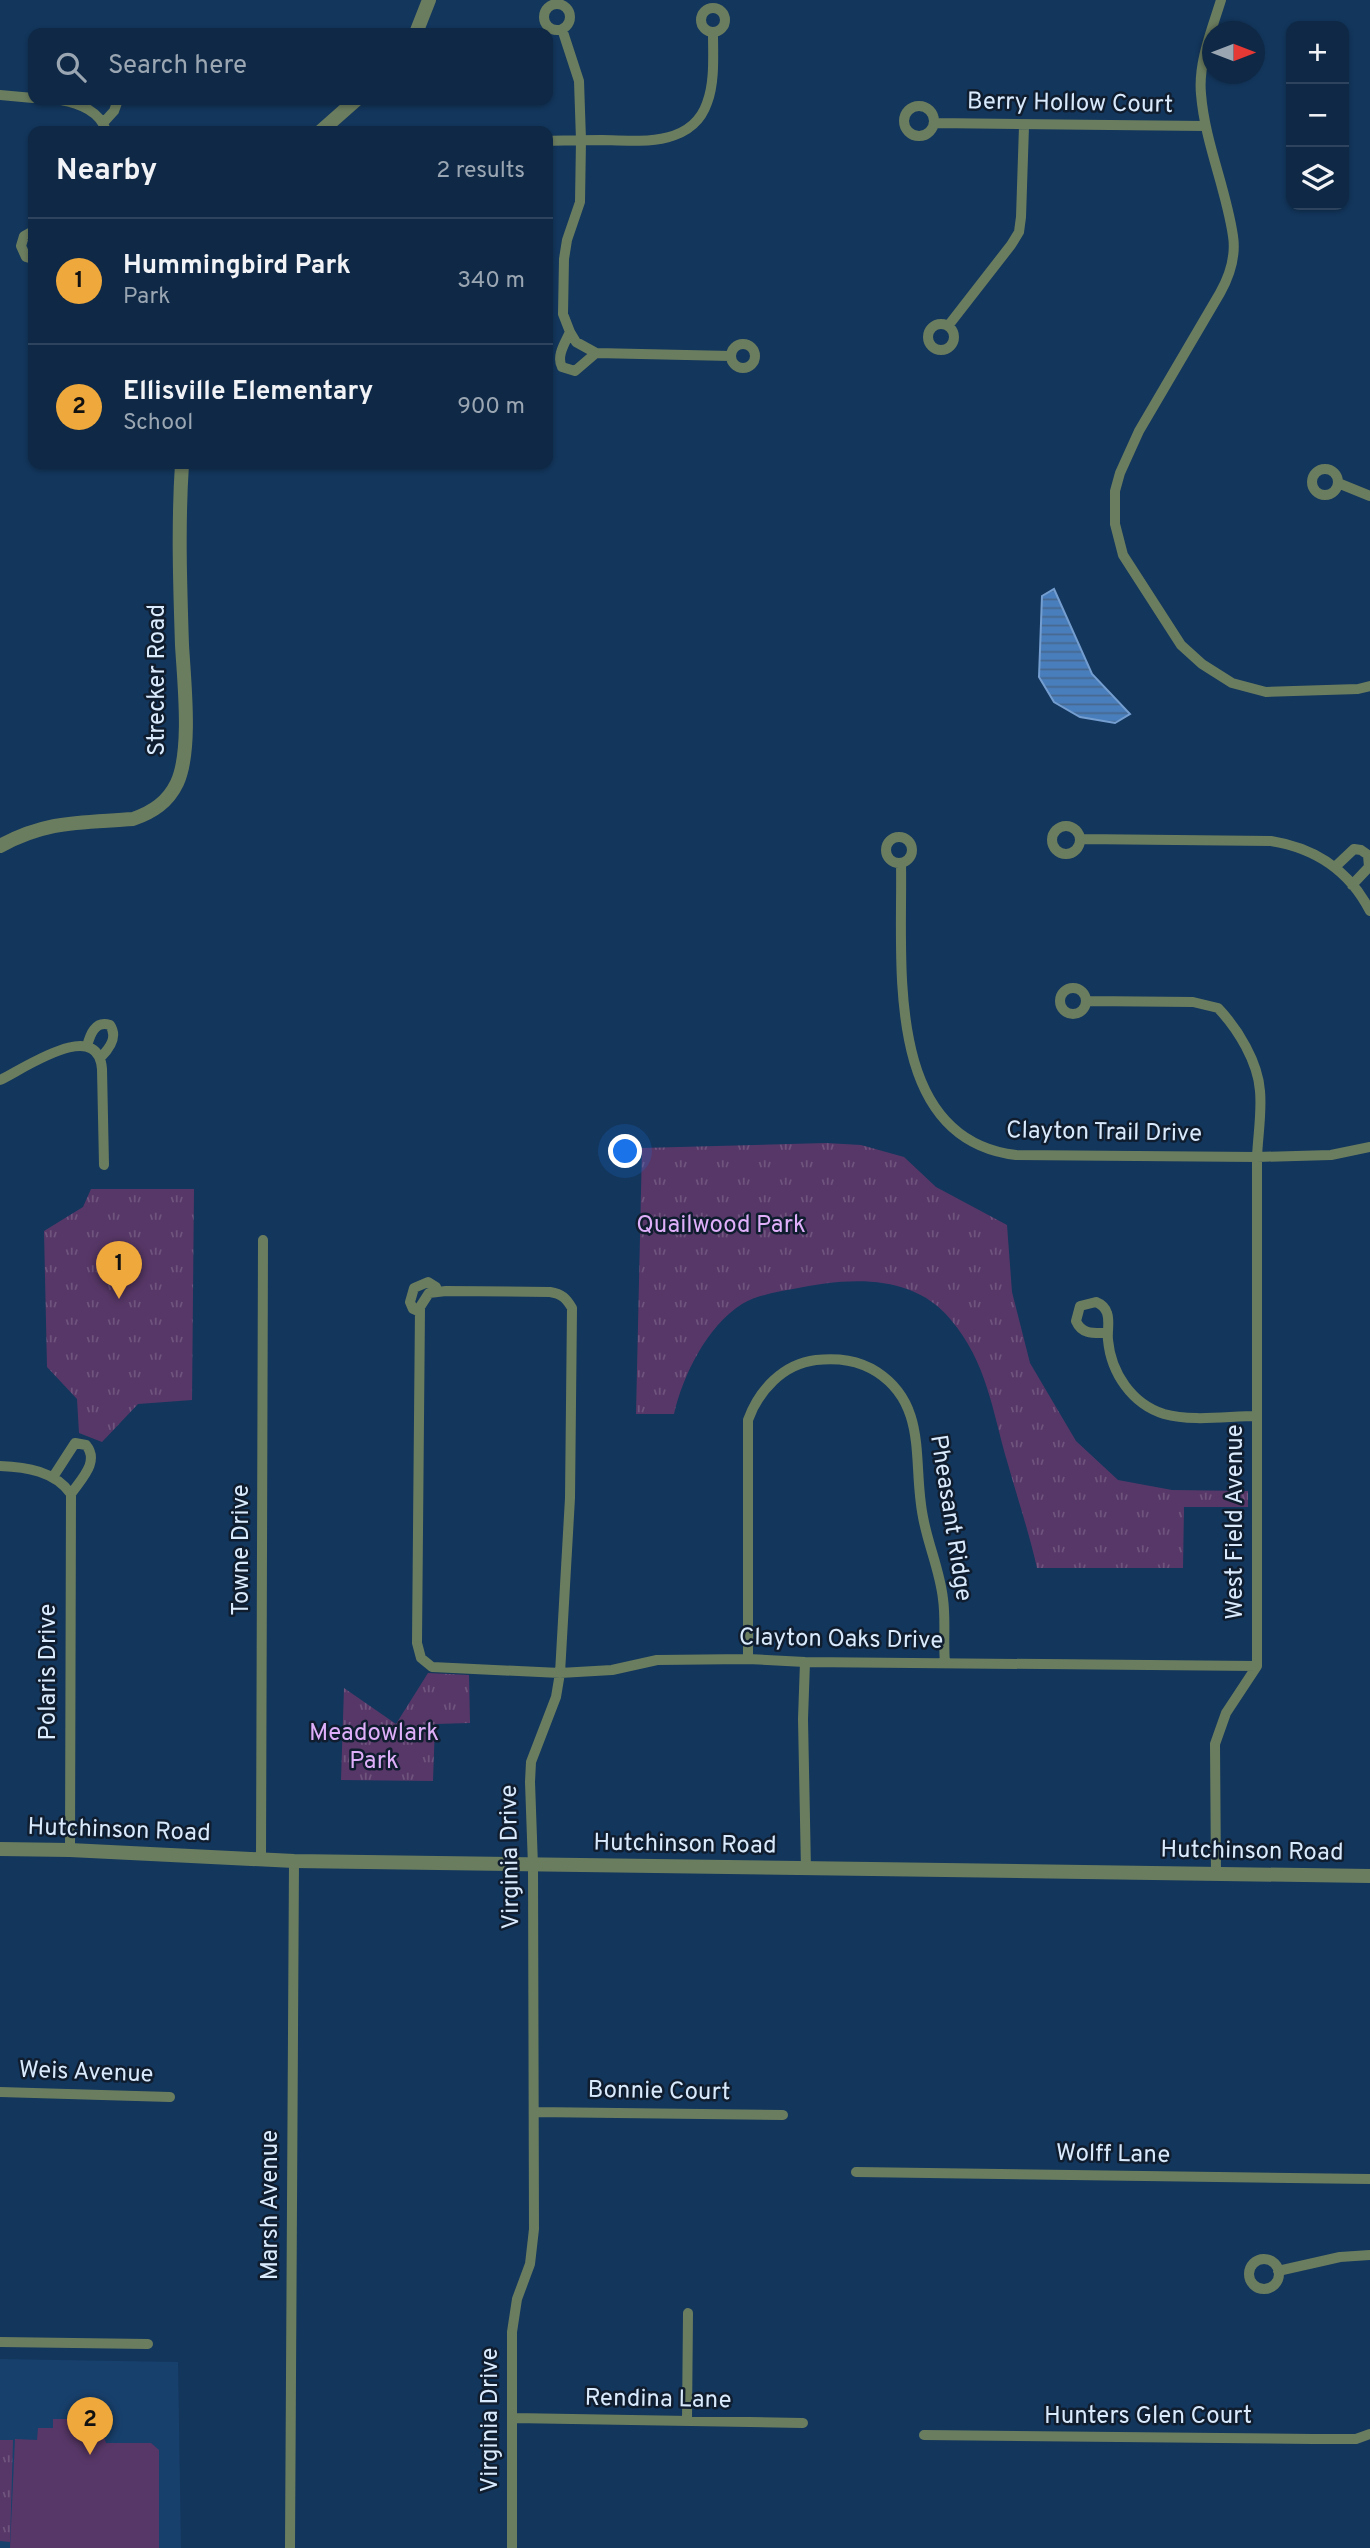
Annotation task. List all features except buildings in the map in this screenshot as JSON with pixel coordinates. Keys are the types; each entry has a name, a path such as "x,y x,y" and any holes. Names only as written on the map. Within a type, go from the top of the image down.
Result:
{"street":[{"path":"418,28 429,0"},
{"path":"1221,0 1202,70 1200,92 1205,126 1233,238 1228,279 1139,431 1120,473 1115,491 1117,537 1123,555 1181,645 1202,664 1224,678 1240,686 1266,692 1358,689 1370,686"},
{"path":"562,29 579,81 581,139 580,202 567,240 564,259 563,314 570,332 576,342 596,353 731,356"},
{"path":"553,141 655,141 679,134 691,126 707,104 713,33"},
{"path":"0,95 28,98"},
{"path":"85,105 104,126"},
{"path":"106,126 116,105"},
{"path":"327,126 350,105"},
{"name":"Berry Hollow Court","path":"934,123 1205,126"},
{"path":"948,326 1011,245 1018,232 1021,217 1024,126"},
{"path":"28,234 24,236 21,246 28,258"},
{"path":"570,332 560,353 562,368 575,371 596,353"},
{"name":"Strecker Road","path":"0,846 25,832 53,825 133,819 146,815 163,802 177,783 182,770 185,735 179,554 182,469"},
{"path":"1338,483 1370,496"},
{"path":"1080,839 1271,841 1303,849 1336,866 1370,911"},
{"path":"1336,866 1354,849 1368,855 1369,867 1352,885"},
{"name":"Clayton Trail Drive","path":"901,863 904,1008 918,1076 930,1102 958,1132 980,1147 1016,1155 1258,1157 1331,1155 1370,1147"},
{"name":"West Field Avenue","path":"1087,1000 1193,1002 1218,1008 1240,1037 1258,1077 1257,1666"},
{"path":"0,1080 35,1060 65,1048 95,1052 104,1164"},
{"name":"Towne Drive","path":"261,1860 263,1240"},
{"name":"Virginia Drive","path":"427,1664 418,1652 417,1643 420,1307 429,1293 438,1292 520,1290 559,1293 567,1298 572,1308 570,1498 560,1673 556,1696 531,1762 534,2229 530,2263 517,2300 512,2332 512,2548"},
{"path":"1108,1333 1087,1333 1082,1330 1078,1326 1076,1316 1080,1306 1090,1302 1101,1304 1107,1313 1115,1370 1134,1396 1150,1408 1182,1417 1257,1416"},
{"name":"Pheasant Ridge","path":"748,1659 748,1420 760,1396 778,1376 808,1361 830,1359 850,1360 875,1371 896,1387 910,1411 923,1517 944,1602 945,1663"},
{"path":"0,1466 26,1468 56,1479 71,1494 91,1464 92,1454 86,1445 75,1443 56,1479"},
{"name":"Polaris Drive","path":"70,1850 71,1494"},
{"name":"Clayton Oaks Drive","path":"427,1664 442,1668 560,1673 612,1670 657,1660 748,1659 805,1662 1257,1666"},
{"path":"805,1662 803,1719 806,1870"},
{"path":"1216,1875 1215,1744 1226,1713 1257,1666"},
{"name":"Hutchinson Road","path":"0,1849 261,1860 533,1866 1370,1876"},
{"name":"Marsh Avenue","path":"290,2548 294,1861"},
{"name":"Weis Avenue","path":"0,2092 170,2097"},
{"name":"Bonnie Court","path":"534,2112 783,2115"},
{"name":"Wolff Lane","path":"856,2172 1370,2179"},
{"path":"1278,2271 1340,2257 1370,2255"},
{"path":"687,2420 688,2314"},
{"path":"0,2342 148,2344"},
{"name":"Rendina Lane","path":"513,2418 803,2423"},
{"name":"Hunters Glen Court","path":"924,2435 1356,2439 1370,2434"}],"shaded area":[{"path":"1054,589 1092,674 1130,714 1115,723 1080,717 1054,702 1039,677 1042,596"},
{"path":"0,2359 178,2362 181,2548 0,2548"}],"green space":[{"name":"Quailwood Park","path":"826,1143 861,1145 904,1157 936,1187 1007,1225 1012,1292 1030,1363 1076,1441 1118,1480 1172,1490 1248,1491 1248,1507 1184,1507 1183,1568 1037,1568 987,1387 973,1353 951,1320 935,1304 917,1293 878,1282 814,1285 767,1294 742,1304 729,1313 707,1338 690,1368 674,1414 636,1414 642,1148"},
{"path":"91,1189 194,1189 192,1400 138,1404 102,1442 79,1433 77,1399 47,1367 44,1231 83,1207"},
{"name":"Meadowlark Park","path":"428,1673 469,1675 470,1723 435,1724 433,1781 341,1780 344,1688 396,1724"},
{"path":"53,2419 78,2419 78,2423 104,2437 106,2443 151,2443 159,2450 159,2548 10,2548 15,2439 37,2440 38,2428 53,2428"},
{"path":"0,2440 13,2440 10,2542 0,2541"}],"place":[{"name":"Hummingbird Park","path":"119,1299"},
{"name":"Ellisville Elementary","path":"90,2455"}]}
